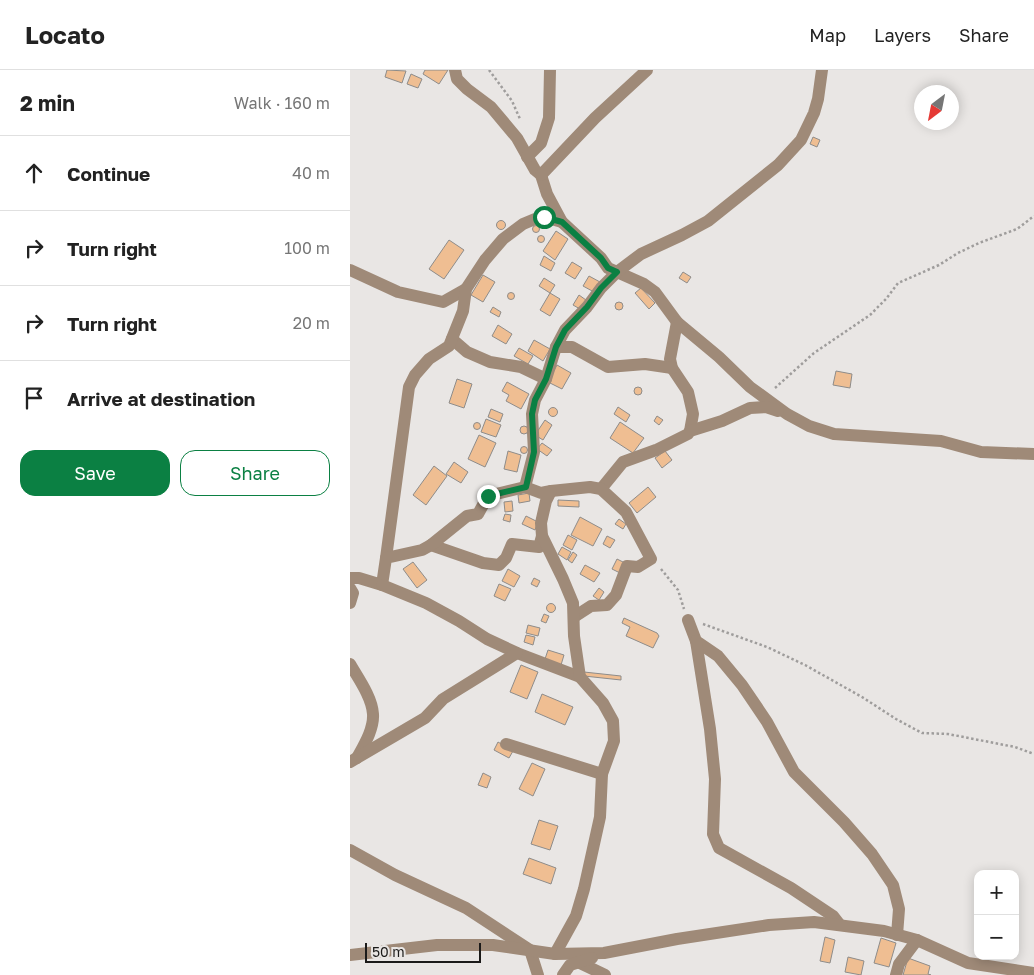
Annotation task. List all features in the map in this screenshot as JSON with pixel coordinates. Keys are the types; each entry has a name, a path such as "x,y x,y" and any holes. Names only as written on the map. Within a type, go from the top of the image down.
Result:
{"street":[{"path":"455,70 457,79 491,107 517,138 535,170 541,175 546,194 562,222 601,258 608,268 644,284 655,292 677,322 719,357 750,387 787,414 809,426 834,434 941,441 981,452 1034,454"},
{"path":"527,157 541,143 549,118 550,70"},
{"path":"541,175 595,118 647,70"},
{"path":"526,487 534,452 532,414 535,400 546,379 556,347 565,330 617,272 641,254 708,221 778,165 801,140 814,113 822,70"},
{"path":"382,585 409,387 415,375 429,359 449,346 463,311 466,289 485,260 502,239 523,224 535,219 544,217 562,222"},
{"path":"350,270 398,292 443,302 466,289"},
{"path":"677,322 670,359 672,368 688,392 693,414 690,431"},
{"path":"452,339 467,352 490,362 521,367 546,379"},
{"path":"556,347 572,347 608,367 645,364 672,368"},
{"path":"601,489 622,462 656,450 688,434 690,431 722,421 750,408 766,407 787,414"},
{"path":"386,558 422,550 431,545 467,516 478,514 488,496 526,487 541,493 590,487 601,489 626,512 651,559 638,568 627,566 616,595 606,605 591,606 574,617"},
{"path":"431,545 483,563 498,565 506,558 512,544 539,547 542,536 541,523 546,501 551,491"},
{"path":"542,536 573,604 574,636 580,677"},
{"path":"350,578 359,578 382,585 426,603 487,639 517,653 580,677 603,703 613,721 614,741 602,774 600,817 584,889 576,916 555,954"},
{"path":"350,588 353,592 350,603"},
{"path":"688,620 696,642 710,729 715,779 713,834 719,848 817,904 833,916 840,925"},
{"path":"696,642 718,656 730,670 767,722 794,772 844,822 872,854 893,885 899,909 897,935"},
{"path":"354,760 425,718 443,699 517,653"},
{"path":"350,664 370,701 373,714 368,737 354,760"},
{"path":"506,744 602,774"},
{"path":"350,850 395,875 466,908 530,950 538,975"},
{"path":"563,975 570,965 604,954 677,939 769,925 814,922 884,931 917,940 968,963 1034,973"},
{"path":"896,975 899,964 917,940"},
{"path":"350,955 438,945 493,944 555,954 604,954"},
{"path":"578,962 605,975"}],"path":[{"path":"489,70 512,101 520,118 517,138"},
{"path":"765,397 814,353 870,316 898,283 940,265 958,252 1017,230 1034,216"},
{"path":"651,559 678,590 688,620 708,625 767,647 805,665 862,697 896,720 922,733 948,734 1015,746 1034,754"}],"building":[{"path":"387,70 406,71 402,83 385,77"},
{"path":"425,70 448,70 439,84 423,74"},
{"path":"411,74 422,79 418,88 407,84"},
{"path":"813,137 820,140 817,147 810,144"},
{"path":"501,221 505,225 501,229 497,225"},
{"path":"536,225 540,229 536,233 532,229"},
{"path":"556,231 568,239 555,260 543,251"},
{"path":"541,235 545,239 541,243 537,239"},
{"path":"449,240 464,250 444,279 429,269"},
{"path":"544,256 555,263 551,271 540,265"},
{"path":"572,262 582,268 575,279 565,273"},
{"path":"683,272 691,277 687,283 679,278"},
{"path":"483,275 495,282 483,302 471,295"},
{"path":"589,276 600,282 594,292 583,286"},
{"path":"544,278 555,285 550,293 539,286"},
{"path":"641,288 655,303 649,309 635,293"},
{"path":"511,292 515,296 511,300 507,296"},
{"path":"550,293 560,299 550,316 540,310"},
{"path":"579,295 586,300 580,309 573,305"},
{"path":"619,302 623,306 619,310 615,306"},
{"path":"493,307 501,312 499,317 490,312"},
{"path":"498,325 512,334 506,344 492,336"},
{"path":"534,340 550,349 543,361 528,351"},
{"path":"519,348 533,356 528,364 514,356"},
{"path":"557,365 571,373 562,389 548,382"},
{"path":"836,371 852,374 850,388 833,385"},
{"path":"457,379 472,384 464,408 449,403"},
{"path":"507,382 529,394 521,409 506,401 509,395 502,391"},
{"path":"638,387 642,391 638,395 634,391"},
{"path":"553,407 558,412 553,417 548,412"},
{"path":"618,407 630,415 626,422 614,414"},
{"path":"491,409 503,414 500,422 488,417"},
{"path":"657,416 663,420 659,425 654,421"},
{"path":"486,419 501,425 496,437 481,432"},
{"path":"545,420 552,425 543,440 535,435"},
{"path":"477,422 481,426 477,430 473,426"},
{"path":"620,422 644,438 633,453 610,438"},
{"path":"524,426 528,430 524,434 520,430"},
{"path":"479,435 496,443 485,467 468,459"},
{"path":"542,443 552,450 547,456 537,449"},
{"path":"524,446 528,450 524,454 520,450"},
{"path":"508,451 521,455 517,472 504,469"},
{"path":"665,451 672,460 662,468 655,458"},
{"path":"454,462 468,472 461,483 446,474"},
{"path":"434,466 447,476 426,505 413,495"},
{"path":"648,487 656,497 637,513 629,503"},
{"path":"529,493 530,501 519,503 518,495"},
{"path":"558,500 579,501 579,507 558,506"},
{"path":"512,501 513,511 505,512 504,502"},
{"path":"505,514 511,515 510,522 503,520"},
{"path":"526,516 538,522 535,530 522,524"},
{"path":"580,517 602,529 593,546 571,535"},
{"path":"619,519 626,524 623,529 615,524"},
{"path":"568,535 577,540 572,550 563,545"},
{"path":"607,536 615,540 610,548 603,544"},
{"path":"562,547 571,552 567,560 558,554"},
{"path":"573,552 577,555 572,563 568,560"},
{"path":"617,559 625,563 620,573 612,569"},
{"path":"413,562 427,580 417,588 403,569"},
{"path":"585,565 600,573 594,582 580,574"},
{"path":"508,569 520,576 514,587 502,581"},
{"path":"534,578 540,581 537,587 531,584"},
{"path":"499,584 511,589 505,601 494,596"},
{"path":"599,588 604,592 599,600 593,596"},
{"path":"551,604 555,608 551,612 547,608"},
{"path":"544,614 549,616 546,623 541,621"},
{"path":"624,618 657,633 659,636 653,648 626,636 630,627 622,623"},
{"path":"528,625 540,628 538,636 526,633"},
{"path":"526,635 535,637 533,645 524,642"},
{"path":"548,650 564,655 561,665 545,659"},
{"path":"521,665 538,672 527,699 510,692"},
{"path":"584,672 621,676 621,680 584,676"},
{"path":"542,694 573,707 565,725 535,712"},
{"path":"498,742 513,751 509,758 494,750"},
{"path":"532,763 545,769 533,796 519,789"},
{"path":"483,773 491,777 487,788 478,785"},
{"path":"539,820 558,826 550,850 531,844"},
{"path":"529,858 556,868 551,884 523,874"},
{"path":"825,937 835,940 830,963 820,961"},
{"path":"881,938 896,943 889,967 874,963"},
{"path":"848,957 864,961 861,975 845,972"},
{"path":"908,958 930,966 928,974 931,975 903,975"}],"route":[{"path":"488,496 526,487 534,452 532,414 535,400 546,379 556,347 565,330 617,272 608,268 601,258 562,222 544,217"}]}
